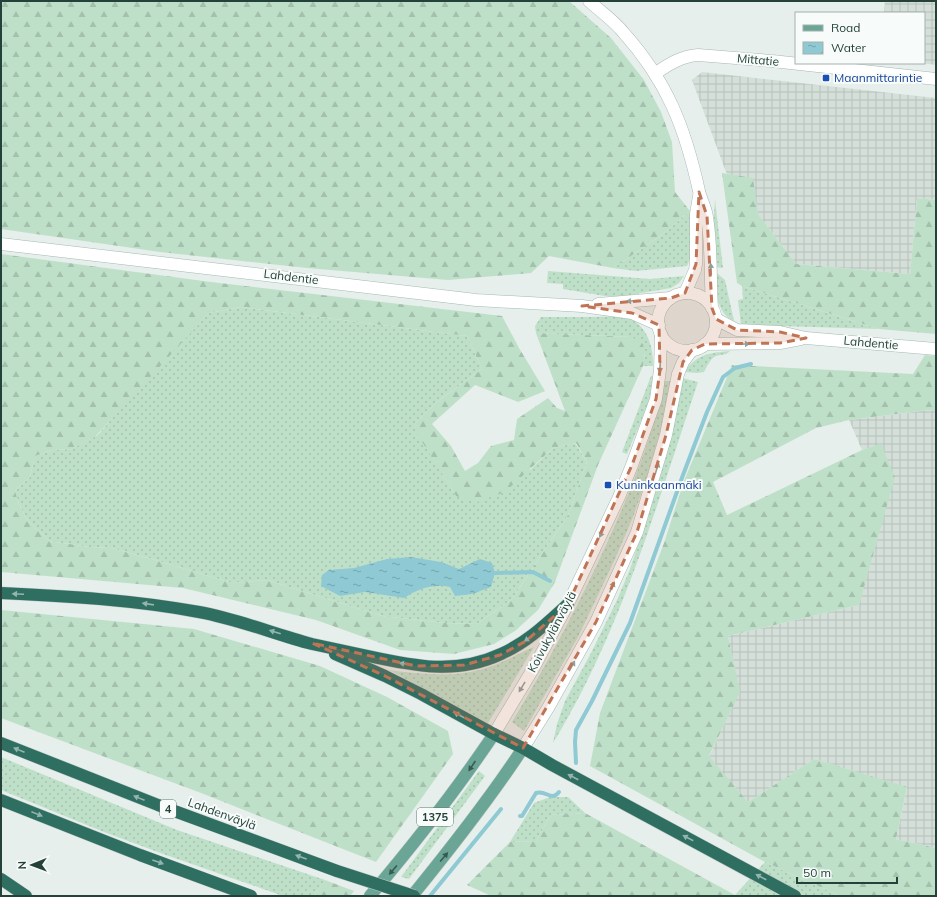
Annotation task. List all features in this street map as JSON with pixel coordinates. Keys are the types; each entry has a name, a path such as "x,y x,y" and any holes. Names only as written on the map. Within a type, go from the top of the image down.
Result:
{"highway":[{"path":"1,593 127,601 200,612 257,626 312,644 385,676 523,748 795,896"},
{"path":"312,644 416,666 439,667 464,665 500,655 526,641 568,604"},
{"name":"Lahdenväylä","path":"1,743 158,805 337,871 413,896"},
{"path":"1,800 140,855 251,896"},
{"path":"1,879 26,896"}],"main road":[{"path":"589,1 622,31 656,73 673,105 684,134 699,192 707,216 714,313 715,328 711,338 705,344 692,350 683,350 668,343 660,330 659,315 664,305 671,298 677,295 686,293 695,294 704,298 714,313"},
{"name":"Mittatie","path":"656,73 676,60 688,56 698,55 795,63"},
{"name":"Mittatie","path":"803,64 936,78"},
{"path":"686,293 696,264 696,214 699,192"},
{"name":"Lahdentie","path":"1,244 476,300 582,306 632,313 660,330"},
{"name":"Lahdentie","path":"582,306 671,298"},
{"name":"Lahdentie","path":"714,313 737,330 780,332 806,338 936,349"},
{"name":"Koivukylänväylä","path":"370,896 432,821 462,781 494,734 533,669 568,604 619,497 656,399 660,370 660,330"},
{"name":"Lahdentie","path":"705,344 780,343 806,338"},
{"name":"1375","path":"413,896 473,820 523,748 548,708 596,622 637,532 666,435 678,374 683,362 692,350"}],"highlighted area":[{"path":"699,192 707,216 712,308 716,319 737,330 780,332 806,338 780,343 705,344 692,350 683,362 666,435 637,532 596,622 523,748 385,676 312,643 416,666 464,665 500,655 526,641 568,604 632,465 656,399 660,370 659,325 632,313 582,306 671,298 685,293 696,264"}],"shaded area":[{"path":"885,1 936,1 936,65 925,64 925,12 884,12"},
{"path":"702,72 936,98 936,200 917,198 910,274 796,264 726,172 692,80"},
{"path":"928,410 936,411 936,848 896,839 907,788 814,759 748,802 709,757 739,692 728,636 859,605 881,445 862,450 849,420"}],"green space":[{"path":"1,1 569,1 611,38 644,80 661,112 672,142 675,192 690,211 659,237 613,268 549,256 531,273 448,280 307,268 160,252 1,229"},
{"path":"722,173 753,178 758,214 796,264 910,274 917,198 936,200 936,334 879,329 742,286 737,283"},
{"path":"715,200 723,268 714,267 712,243"},
{"path":"690,211 691,256 687,266 636,271 613,268 659,237"},
{"path":"1,254 211,282 502,316 545,391 518,402 475,385 432,424 451,446 465,471 478,463 491,446 514,440 517,419 548,398 557,408 565,411 536,333 632,337 643,344 645,353 643,366 598,465 555,582 538,610 515,631 494,644 454,654 400,650 316,620 183,588 1,572","holes":["241,307 467,336 482,369 438,401 415,423 416,432 456,496 477,502 505,492 553,448 576,443 587,462 568,515 512,599 477,624 445,623 382,616 267,580 232,583 111,548 90,547 49,541 27,520 19,504 15,491 30,477 35,456 53,450 71,449 95,437 209,313"]},
{"path":"548,271 650,279 684,276 679,283 671,288 618,297 563,289 563,284 547,283"},
{"path":"714,274 718,274 725,280 734,321 724,313 718,301"},
{"path":"742,286 879,329 741,325 738,300 743,299"},
{"path":"241,307 467,336 482,369 438,401 415,423 417,432 456,496 531,469 553,448 575,443 587,462 568,515 512,599 477,624 445,623 382,616 267,580 232,583 111,548 90,547 49,541 27,520 19,504 15,491 30,477 35,456 53,450 71,449 98,435 128,399 209,313"},
{"path":"541,317 621,317 629,319 642,328 646,334 652,350 653,366 643,366 645,353 632,337 536,333 535,326"},
{"path":"730,351 727,354 714,357 709,362 704,372 684,372 694,361 699,358 710,354"},
{"path":"925,355 936,356 936,411 928,410 849,420 816,428 713,482 727,515 862,450 881,444 895,477 859,605 728,636 740,692 709,756 748,802 814,759 907,787 896,839 936,848 936,896 840,896 765,862 590,766 600,713 664,543 684,481 732,365 913,374"},
{"path":"651,376 653,376 650,400 627,454 622,452"},
{"path":"682,378 698,382 652,521 618,613 598,658 577,701 553,743 557,724 565,701 591,653 617,600 630,569 657,487 671,436"},
{"path":"664,381 671,381 664,419 646,480 633,517 578,637 524,731 512,722 574,612 616,523 633,483 647,443"},
{"path":"1,610 194,629 320,666 387,697 448,731 453,754 376,862 201,793 1,718"},
{"path":"534,647 488,723 389,670 413,673 460,674 483,669"},
{"path":"1,757 177,830 325,880 314,896 283,896 104,832 1,790"},
{"path":"479,771 485,776 409,879 401,877"},
{"path":"550,797 568,797 585,813 551,815 536,841 510,842 534,803"},
{"path":"585,813 736,896 491,896 467,885 510,842 536,841 551,815"},
{"path":"765,862 840,896 735,895"},
{"path":"325,880 354,891 350,896 314,896"}],"water":[{"path":"411,557 441,562 459,569 480,559 492,563 495,573 491,587 472,594 455,596 450,587 444,586 432,586 404,598 365,592 340,596 321,586 322,575 329,570 354,568 387,559"}],"waterway":[{"path":"576,763 576,730 592,701 630,623 707,412 723,377 735,368 751,364"},
{"path":"495,573 533,572 550,581"},
{"path":"520,816 522,816 536,793 554,796 559,792"},
{"path":"430,896 501,809"}],"place":[{"name":"Maanmittarintie","path":"826,78"},
{"name":"Kuninkaanmäki","path":"608,485"}]}
